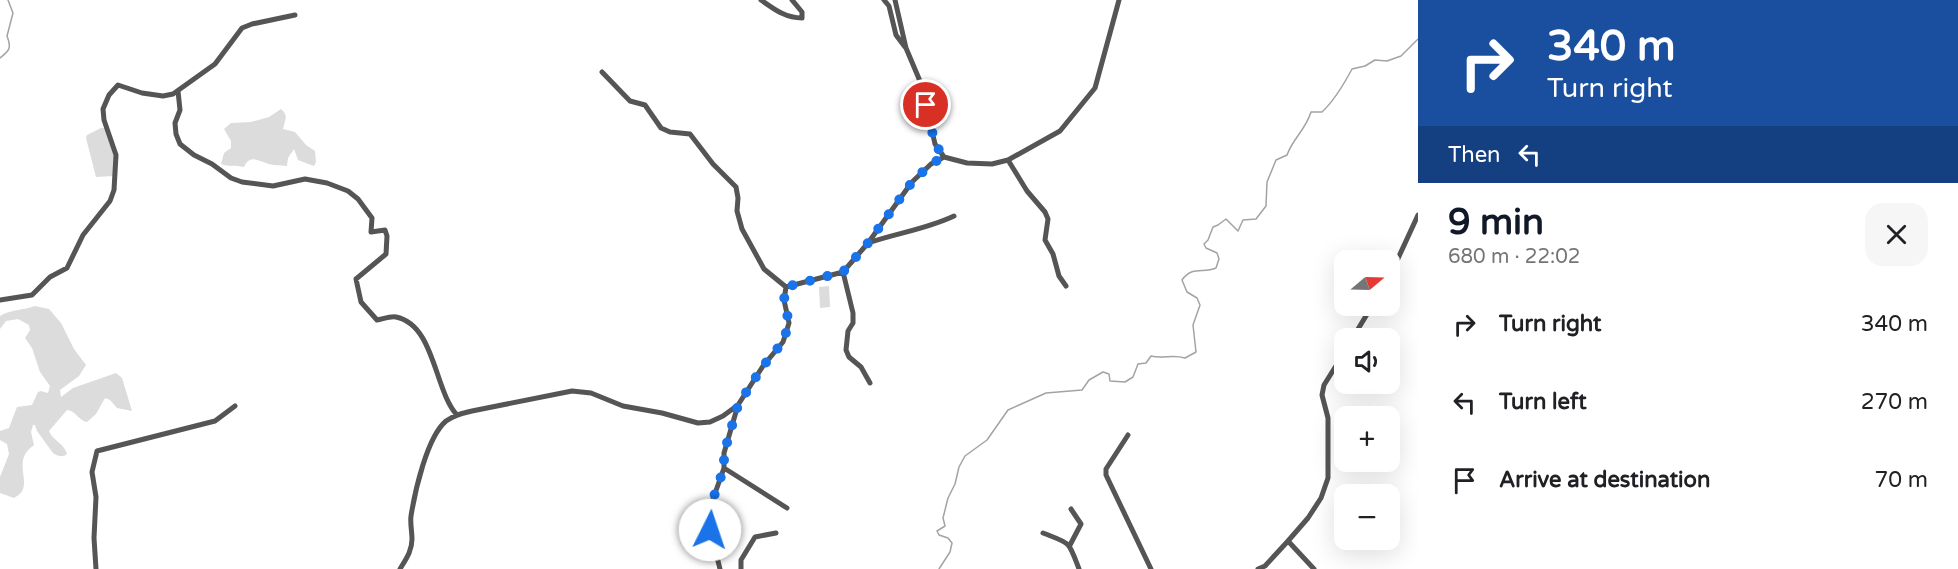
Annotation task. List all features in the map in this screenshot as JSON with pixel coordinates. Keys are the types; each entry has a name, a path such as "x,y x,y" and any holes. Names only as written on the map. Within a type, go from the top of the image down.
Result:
{"street":[{"path":"761,0 778,13 802,18 802,12 792,0"},
{"path":"884,0 889,6 897,35 906,48"},
{"path":"895,0 906,48 925,93 935,144 944,157 967,163 992,164 1008,160 1060,131 1095,88 1119,0"},
{"path":"0,300 32,295 50,277 67,268 83,235 110,201 114,190 116,155 104,120 103,110 118,84 142,93 168,96 215,64 242,28 295,15"},
{"path":"602,72 630,101 645,105 661,128 670,132 690,134 713,164 736,187 738,198 736,211 742,229 764,269 786,287"},
{"path":"178,91 180,110 175,123 180,144 231,178 242,182 273,186 313,179 348,191 358,199 372,218 371,232 385,231 387,236 386,254 356,279 361,302 377,320 396,317 418,332 432,358 450,407 457,415"},
{"path":"786,287 843,272 868,243 912,182 931,164 944,157"},
{"path":"1008,160 1027,191 1045,212 1048,219 1045,240 1053,254 1059,276 1066,286"},
{"path":"1400,254 1418,215"},
{"path":"868,243 896,234 931,227 954,216"},
{"path":"843,272 853,313 853,323 848,331 846,350 870,382"},
{"path":"720,569 710,530 713,499 724,468 724,453 738,405 763,366 783,342 789,323 784,300 786,287"},
{"path":"1258,569 1265,566 1288,541 1308,518 1321,498 1328,478 1328,418 1322,395 1324,385 1334,368"},
{"path":"400,569 410,552 411,515 419,480 432,441 445,422 457,415 572,391 591,393 624,406 662,412 698,423 710,422 738,405"},
{"path":"96,569 94,538 96,498 92,472 97,451 215,421 235,406"},
{"path":"1128,435 1107,469 1106,475 1151,569"},
{"path":"724,468 787,508"},
{"path":"1070,545 1081,524 1071,509"},
{"path":"741,569 741,560 755,537 776,532"},
{"path":"1043,533 1070,545 1079,569"},
{"path":"1288,541 1314,569"}],"shaded area":[{"path":"281,109 286,117 283,129 295,132 306,145 315,151 314,166 298,160 294,149 288,158 287,166 271,165 253,159 248,161 244,167 221,164 224,153 231,148 231,141 224,129 231,123 251,122 269,117"},
{"path":"105,128 114,155 113,176 96,177 86,138 87,135"},
{"path":"829,286 830,307 820,308 819,287"},
{"path":"35,306 49,309 61,323 74,349 86,365 79,376 60,390 61,397 73,388 116,373 122,378 132,411 117,408 105,398 96,414 87,422 67,410 49,431 66,450 67,454 62,456 53,453 33,425 31,432 34,445 23,459 24,487 21,493 14,498 0,493 0,477 9,454 7,444 0,440 0,431 9,428 17,407 32,405 38,392 48,393 50,386 40,372 32,348 25,338 30,330 29,325 18,319 6,321 0,329 0,316"}],"waterway":[{"path":"0,58 9,46 7,36 13,13 8,0"},
{"path":"939,569 950,552 952,543 948,538 939,535 937,531 945,526 943,518 948,498 965,456 987,440 1008,410 1046,393 1082,390 1089,380 1103,372 1109,374 1110,381 1125,382 1133,377 1138,364 1146,363 1151,356 1185,358 1196,352 1193,325 1200,305 1197,298 1187,292 1182,280 1194,271 1216,268 1219,259 1217,253 1206,248 1204,244 1213,227 1226,219 1238,231 1243,220 1256,219 1266,206 1267,182 1276,160 1287,155 1311,112 1322,112 1327,107 1352,69 1365,66 1375,60 1387,61 1401,56 1418,39"}],"route":[{"path":"710,530 713,499 724,468 724,453 738,405 763,366 783,342 789,323 784,300 786,287 843,272 868,243 912,182 931,164 944,157 935,144 926,105"}]}
